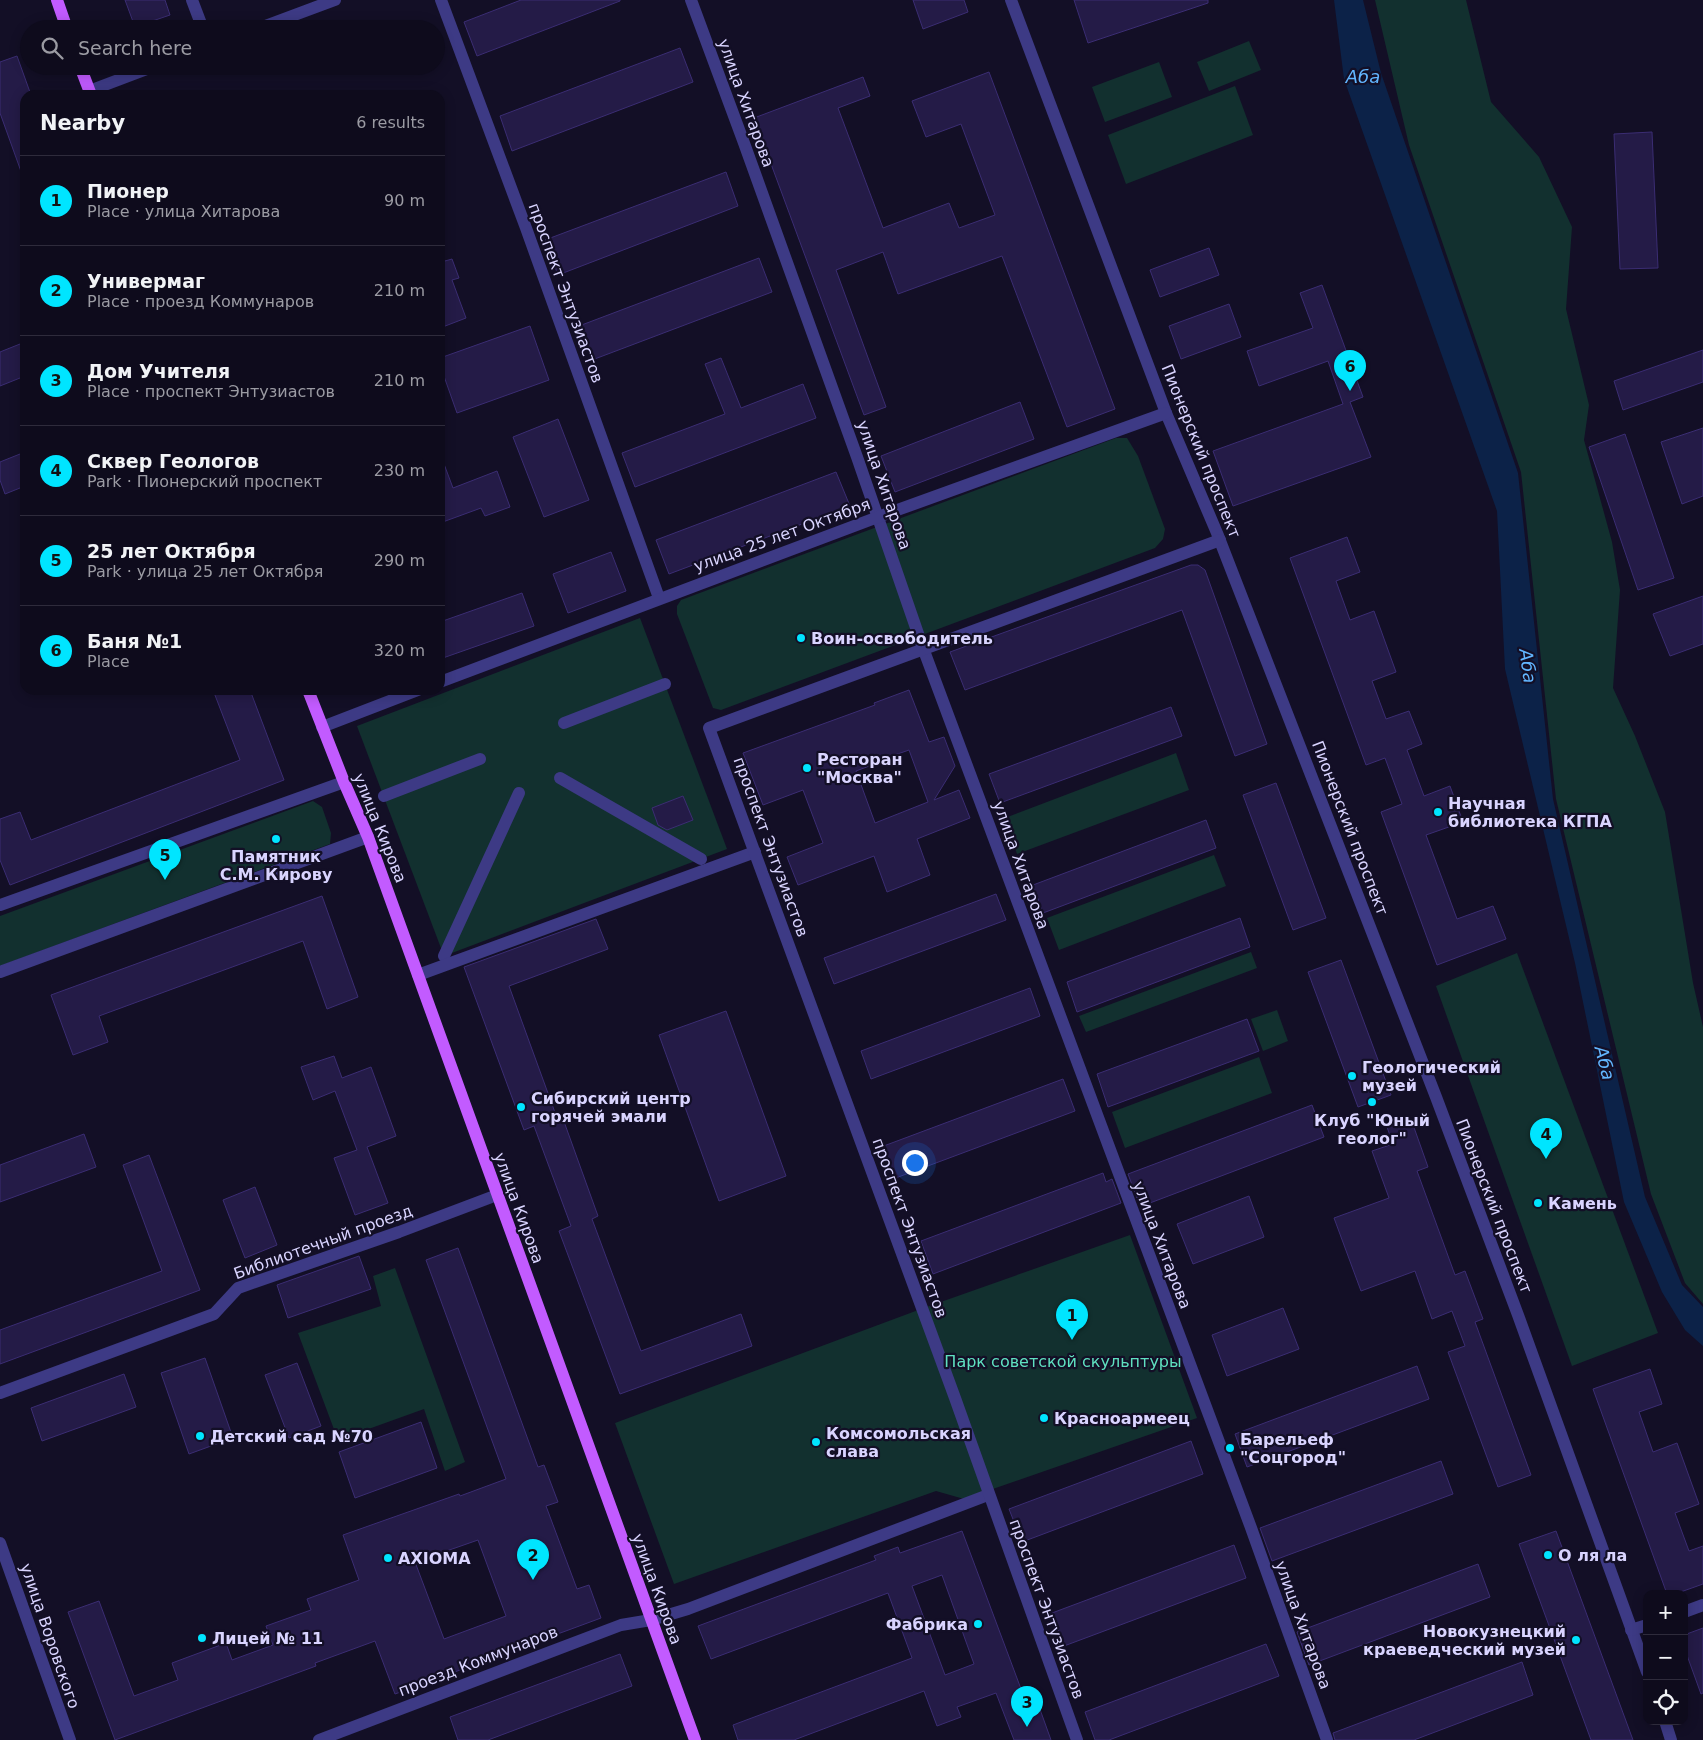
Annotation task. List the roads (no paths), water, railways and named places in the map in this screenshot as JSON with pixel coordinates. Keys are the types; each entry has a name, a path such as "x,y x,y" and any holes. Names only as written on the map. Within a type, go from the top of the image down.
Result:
{"main road":[{"path":"57,0 64,20"},
{"path":"83,75 89,90"},
{"name":"улица Кирова","path":"310,695 368,837 496,1195 695,1740"}],"street":[{"path":"192,0 200,20"},
{"path":"281,20 335,0"},
{"name":"проспект Энтузиастов","path":"441,0 526,228 659,598"},
{"name":"улица Хитарова","path":"690,0 751,162 878,516 923,648 1250,1525 1327,1740"},
{"name":"Пионерский проспект","path":"1011,0 1166,413 1220,540 1370,926 1518,1315 1643,1661"},
{"path":"97,90 133,75"},
{"name":"улица 25 лет Октября","path":"445,680 878,516 1166,413"},
{"path":"923,648 1220,540"},
{"name":"проспект Энтузиастов","path":"923,648 709,728 952,1389 988,1495 1077,1740"},
{"path":"564,723 665,684"},
{"path":"322,727 405,695"},
{"path":"384,796 480,759"},
{"path":"560,778 701,859"},
{"path":"0,905 344,782"},
{"path":"444,956 519,793"},
{"path":"0,972 368,837"},
{"path":"418,975 756,852"},
{"name":"Библиотечный проезд","path":"0,1393 214,1314 238,1288 399,1232 496,1195"},
{"name":"проезд Коммунаров","path":"320,1740 621,1625 651,1620 688,1608 988,1495"},
{"name":"улица Воровского","path":"0,1543 70,1740"},
{"path":"1688,1611 1703,1605"},
{"path":"1632,1630 1643,1626"},
{"path":"1666,1725 1672,1740"}],"water":[{"name":"Аба","path":"1334,0 1363,0 1381,73 1518,473 1553,799 1645,1197 1682,1285 1703,1307 1703,1346 1685,1330 1662,1292 1624,1202 1575,963 1505,669 1497,511 1344,79"}],"place":[{"name":"Баня №1","path":"1350,391"},
{"name":"Воин-освободитель","path":"801,638"},
{"name":"Ресторан \"Москва\"","path":"807,768"},
{"name":"Научная библиотека КГПА","path":"1438,812"},
{"name":"Памятник С.М. Кирову","path":"276,839"},
{"name":"25 лет Октября","path":"165,880"},
{"name":"Геологический музей","path":"1352,1076"},
{"name":"Клуб \"Юный геолог\"","path":"1372,1102"},
{"name":"Сибирский центр горячей эмали","path":"521,1107"},
{"name":"Сквер Геологов","path":"1546,1159"},
{"name":"Камень","path":"1538,1203"},
{"name":"Пионер","path":"1072,1340"},
{"name":"Красноармеец","path":"1044,1418"},
{"name":"Детский сад №70","path":"200,1436"},
{"name":"Комсомольская слава","path":"816,1442"},
{"name":"Барельеф \"Соцгород\"","path":"1230,1448"},
{"name":"О ля ла","path":"1548,1555"},
{"name":"AXIOMA","path":"388,1558"},
{"name":"Универмаг","path":"533,1580"},
{"name":"Фабрика","path":"978,1624"},
{"name":"Лицей № 11","path":"202,1638"},
{"name":"Новокузнецкий краеведческий музей","path":"1576,1640"},
{"name":"Дом Учителя","path":"1027,1727"}],"park label":[{"name":"Парк советской скульптуры","path":"1063,1361"}]}
